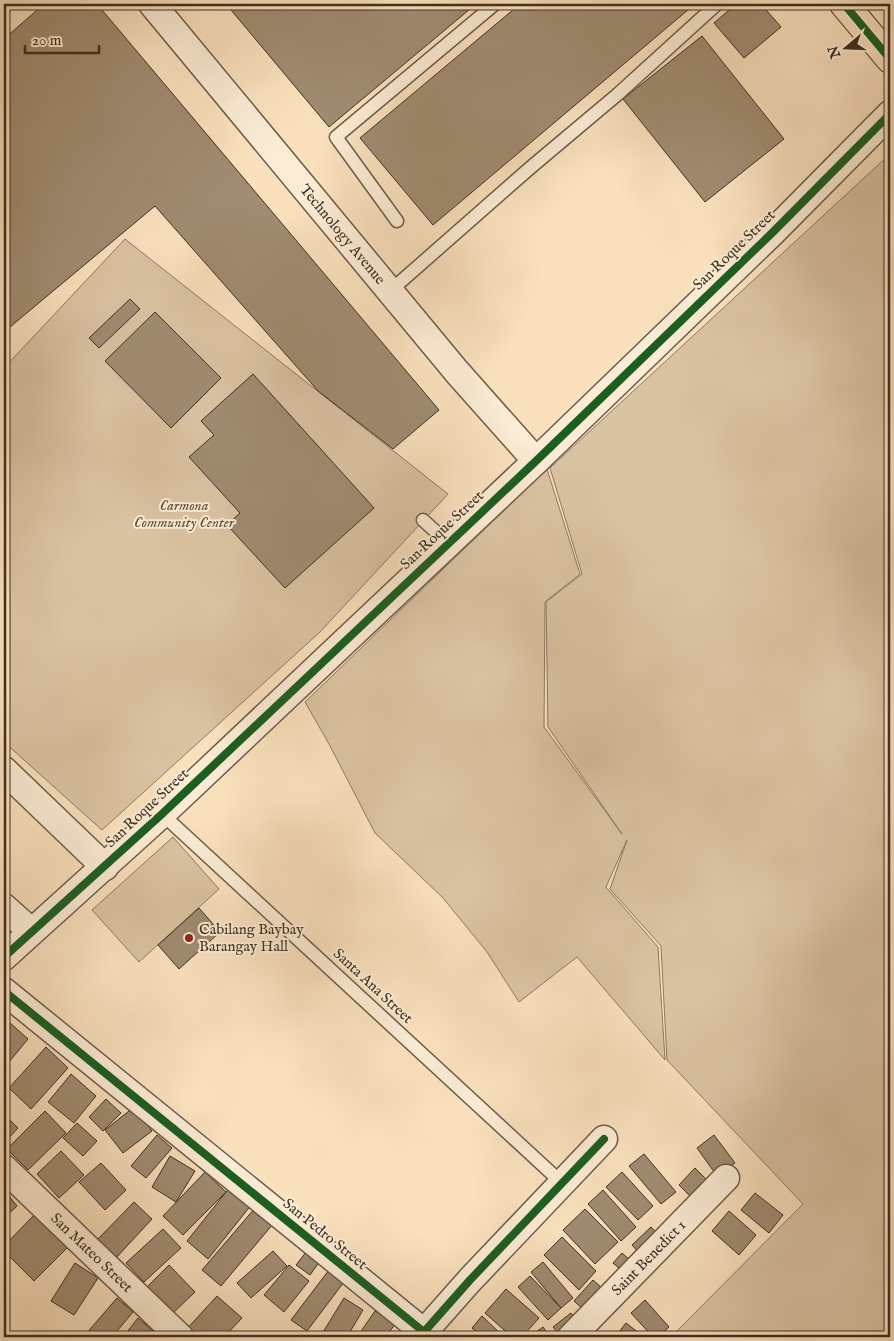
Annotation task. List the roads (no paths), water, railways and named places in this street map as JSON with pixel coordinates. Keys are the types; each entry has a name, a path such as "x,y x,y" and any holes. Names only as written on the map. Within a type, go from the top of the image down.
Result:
{"highway":[{"path":"844,4 890,59"}],"street":[{"name":"Technology Avenue","path":"152,4 457,372 536,461"},
{"name":"San Roque Street","path":"4,957 162,814 536,461 773,232 890,114"},
{"path":"4,770 104,867"},
{"path":"4,907 31,932"},
{"name":"San Pedro Street","path":"4,991 424,1332 604,1139"},
{"name":"San Mateo Street","path":"4,1168 180,1337"},
{"name":"Saint Benedict 1","path":"572,1337 726,1178"}],"lane":[{"path":"397,222 336,138 495,4"},
{"path":"390,291 530,168 618,94 717,4"},
{"path":"423,520 448,544"},
{"name":"Santa Ana Street","path":"162,814 562,1183"}],"place":[{"name":"Cabilang Baybay Barangay Hall","path":"189,938"}],"park label":[{"name":"Carmona Community Center","path":"184,514"}]}
